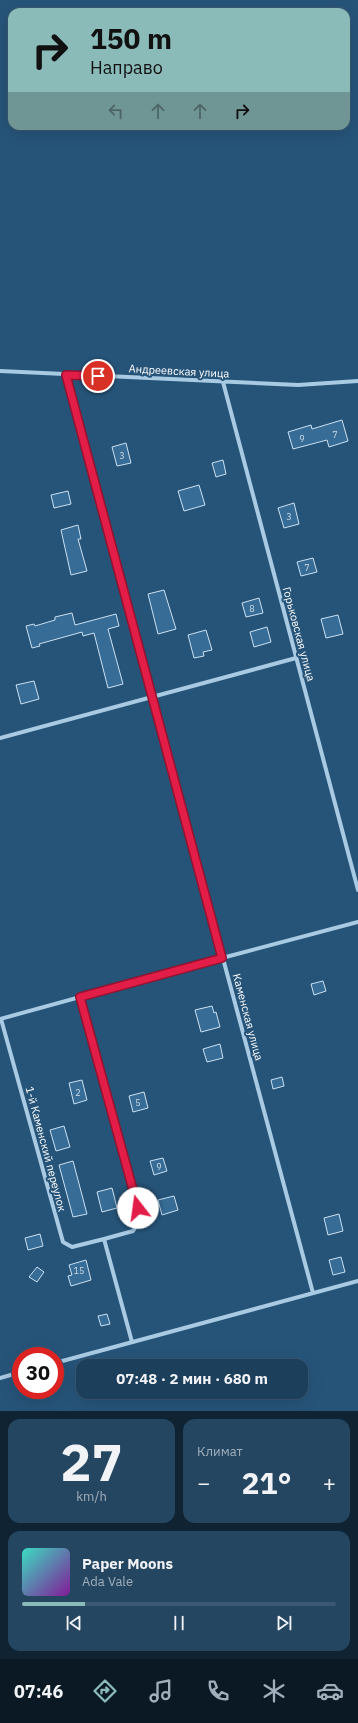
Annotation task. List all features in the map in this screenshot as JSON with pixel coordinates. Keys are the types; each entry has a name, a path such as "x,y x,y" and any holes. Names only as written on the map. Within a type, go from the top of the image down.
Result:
{"street":[{"name":"Андреевская улица","path":"0,371 298,385 358,381"},
{"name":"Каменская улица","path":"66,375 313,1293"},
{"name":"Горьковская улица","path":"223,382 358,890"},
{"path":"0,738 296,658"},
{"path":"0,1019 358,922"},
{"name":"1-й Каменский переулок","path":"0,1019 63,1242 72,1247 104,1239 133,1231 139,1222 138,1208 80,997"},
{"path":"104,1239 132,1342"},
{"path":"64,1361 358,1281"},
{"path":"0,1378 12,1375"}],"building":[{"path":"342,420 348,441 329,447 327,440 293,449 288,432 311,425 312,429"},
{"path":"126,443 131,463 117,466 112,447"},
{"path":"223,460 226,474 216,477 212,463"},
{"path":"199,485 205,505 184,511 178,491"},
{"path":"68,491 71,504 54,508 51,495"},
{"path":"294,503 299,524 284,528 278,508"},
{"path":"78,525 81,539 78,539 87,571 71,575 61,530"},
{"path":"313,558 317,572 301,576 297,562"},
{"path":"164,590 176,629 158,634 148,594"},
{"path":"259,598 263,613 246,617 242,603"},
{"path":"72,613 75,625 116,614 119,626 108,629 123,684 108,688 94,633 83,636 82,632 39,644 40,646 32,648 26,626 34,624 35,626 55,620 55,617"},
{"path":"338,615 343,634 326,638 321,619"},
{"path":"267,627 271,642 254,647 250,632"},
{"path":"206,630 212,650 203,652 204,656 194,658 188,635"},
{"path":"34,681 39,699 21,704 16,685"},
{"path":"323,981 326,991 314,995 311,984"},
{"path":"212,1006 214,1013 216,1012 220,1027 201,1032 195,1010"},
{"path":"220,1044 223,1058 207,1062 203,1049"},
{"path":"282,1077 284,1086 273,1089 271,1080"},
{"path":"82,1080 87,1100 74,1104 69,1083"},
{"path":"144,1092 148,1108 133,1112 129,1096"},
{"path":"64,1126 70,1147 56,1151 50,1130"},
{"path":"163,1158 167,1171 154,1175 150,1161"},
{"path":"73,1161 87,1214 73,1217 59,1165"},
{"path":"112,1188 117,1208 102,1212 97,1192"},
{"path":"174,1196 178,1210 162,1215 158,1200"},
{"path":"339,1214 343,1231 328,1235 324,1218"},
{"path":"40,1234 43,1246 28,1250 25,1238"},
{"path":"341,1257 345,1272 333,1275 329,1260"},
{"path":"86,1260 91,1280 71,1286 68,1276 72,1275 69,1265"},
{"path":"37,1267 44,1272 37,1282 29,1277"},
{"path":"107,1314 110,1324 101,1326 98,1316"}],"route":[{"path":"98,376 66,375 222,958 80,997 138,1208"}]}
